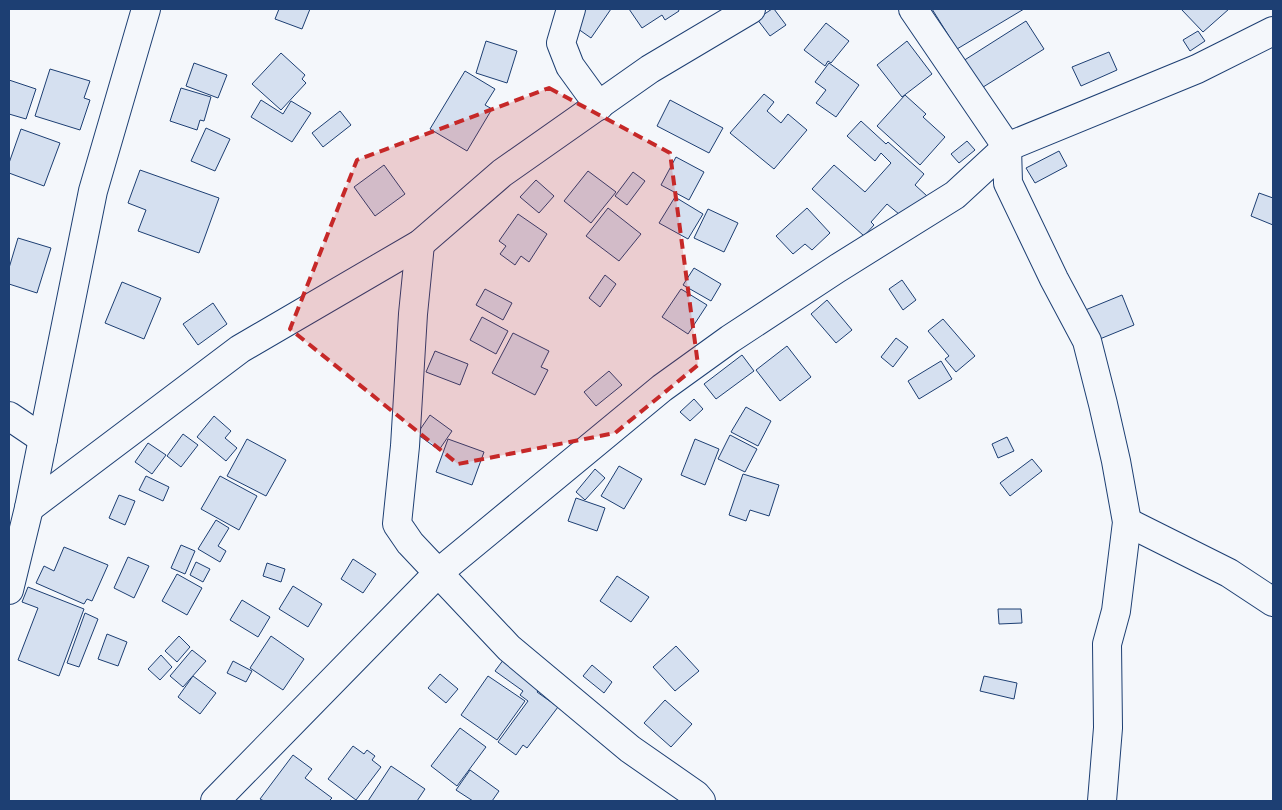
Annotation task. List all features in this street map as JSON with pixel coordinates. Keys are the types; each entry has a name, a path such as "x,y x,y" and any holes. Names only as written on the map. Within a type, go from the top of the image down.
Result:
{"street":[{"path":"9,590 29,508 93,191 146,9"},
{"path":"571,9 561,43 570,66 599,106"},
{"path":"29,508 240,349 420,244 502,173 650,69 751,9"},
{"path":"913,9 1007,147 1008,183 1054,279 1087,341 1116,461 1127,522 1116,611 1107,644 1108,728 1102,801"},
{"path":"215,801 438,573 662,388 730,339 838,268 955,195 1007,147 1197,70 1273,31"},
{"path":"420,244 413,314 405,446 397,524 410,543 524,661 630,749 696,795 701,801"},
{"path":"9,416 43,439"},
{"path":"1127,522 1229,573 1273,602"}],"highlighted area":[{"path":"549,88 670,153 698,365 615,433 458,464 290,329 357,160"}],"building":[{"path":"279,9 310,9 302,29 275,19"},
{"path":"581,9 611,9 591,38 571,24"},
{"path":"629,9 678,9 679,11 665,20 662,15 642,28"},
{"path":"774,9 786,25 770,36 757,19"},
{"path":"932,9 1024,9 957,49"},
{"path":"1181,9 1229,9 1203,32"},
{"path":"1026,21 1044,49 980,89 963,61"},
{"path":"826,23 849,41 831,63 828,61 825,66 804,50"},
{"path":"1198,31 1205,41 1190,51 1183,40"},
{"path":"486,41 517,51 507,83 476,73"},
{"path":"907,41 932,74 902,97 877,65"},
{"path":"1109,52 1117,70 1081,86 1072,67"},
{"path":"281,53 305,75 302,79 306,83 281,110 252,84"},
{"path":"194,63 227,75 218,98 186,86"},
{"path":"829,63 859,85 836,117 816,103 826,90 815,82"},
{"path":"50,69 90,81 84,98 90,100 80,130 35,116"},
{"path":"465,71 495,89 485,105 492,109 467,151 430,129"},
{"path":"9,80 36,89 26,119 9,114"},
{"path":"181,88 211,97 204,121 200,120 197,130 170,121"},
{"path":"764,94 774,102 767,111 781,123 788,114 807,130 774,169 730,133"},
{"path":"905,95 926,114 923,117 945,137 920,165 877,126"},
{"path":"261,100 283,114 291,101 311,113 292,142 251,117"},
{"path":"670,100 723,128 709,153 657,126"},
{"path":"340,111 351,125 323,147 312,133"},
{"path":"861,121 886,144 888,142 924,174 915,185 927,196 906,220 887,204 871,222 874,225 864,236 812,189 834,165 865,192 891,163 881,153 875,161 847,136"},
{"path":"206,128 230,139 215,171 191,161"},
{"path":"21,129 60,143 44,186 9,173 9,163"},
{"path":"967,141 975,150 959,163 951,154"},
{"path":"1059,151 1067,166 1035,183 1026,168"},
{"path":"676,157 704,172 689,200 661,185"},
{"path":"384,165 405,194 375,216 354,187"},
{"path":"140,170 219,198 199,253 138,231 146,210 128,203"},
{"path":"588,171 616,192 591,223 564,201"},
{"path":"633,172 645,181 627,205 615,196"},
{"path":"536,180 554,196 539,213 520,197"},
{"path":"1259,193 1273,198 1273,225 1251,216"},
{"path":"675,197 703,214 688,239 659,223"},
{"path":"608,208 641,234 619,261 586,236"},
{"path":"807,208 830,233 812,250 805,244 793,254 776,236"},
{"path":"708,209 738,223 724,252 694,238"},
{"path":"518,214 547,234 529,262 521,256 515,265 500,254 506,246 499,241"},
{"path":"18,238 51,248 37,293 9,284 9,268"},
{"path":"694,268 721,284 711,301 683,285"},
{"path":"605,275 616,284 600,307 589,298"},
{"path":"902,280 916,300 903,310 889,289"},
{"path":"122,282 161,298 144,339 105,323"},
{"path":"485,289 512,303 503,320 476,305"},
{"path":"681,289 707,305 688,334 662,317"},
{"path":"1122,295 1134,325 1090,343 1078,313"},
{"path":"827,300 852,330 836,343 811,314"},
{"path":"213,303 227,324 198,345 183,324"},
{"path":"482,317 508,331 496,354 470,340"},
{"path":"943,319 975,356 956,372 945,359 949,356 928,331"},
{"path":"513,333 549,351 541,367 548,370 535,395 492,373"},
{"path":"896,338 908,347 893,367 881,357"},
{"path":"787,346 811,377 780,401 756,370"},
{"path":"435,351 468,364 460,385 426,372"},
{"path":"742,355 754,371 716,399 704,384"},
{"path":"941,361 952,379 919,399 908,381"},
{"path":"609,371 622,385 596,406 584,392"},
{"path":"694,399 703,409 690,421 680,412"},
{"path":"746,407 771,421 758,446 731,432"},
{"path":"430,415 452,431 439,450 417,434"},
{"path":"214,416 231,431 225,438 237,448 226,461 197,437"},
{"path":"183,434 198,445 181,467 167,456"},
{"path":"730,435 757,449 745,472 718,459"},
{"path":"1007,437 1014,451 998,458 992,444"},
{"path":"247,439 286,460 266,496 227,476"},
{"path":"448,439 484,452 472,485 436,472"},
{"path":"695,439 719,449 705,485 681,475"},
{"path":"148,443 166,455 152,474 135,462"},
{"path":"1032,459 1042,471 1010,496 1000,483"},
{"path":"619,466 642,479 624,509 601,496"},
{"path":"595,469 605,478 585,500 576,492"},
{"path":"743,474 779,485 769,516 750,510 746,521 729,515"},
{"path":"146,476 169,487 163,501 139,490"},
{"path":"220,476 257,496 239,530 201,509"},
{"path":"119,495 135,501 125,525 109,518"},
{"path":"576,498 605,508 597,531 568,521"},
{"path":"216,520 229,528 218,546 226,551 220,562 198,549"},
{"path":"181,545 195,551 185,574 171,568"},
{"path":"64,547 108,565 92,601 87,599 84,604 36,583 44,566 54,571"},
{"path":"128,557 149,566 134,598 114,588"},
{"path":"353,559 376,574 363,593 341,579"},
{"path":"196,562 210,569 203,582 190,575"},
{"path":"267,563 285,569 281,582 263,576"},
{"path":"177,574 202,588 187,615 162,601"},
{"path":"617,576 649,597 631,622 600,601"},
{"path":"293,586 322,604 308,627 279,609"},
{"path":"28,587 84,609 59,676 18,660 38,608 22,602"},
{"path":"242,600 270,617 258,637 230,620"},
{"path":"998,609 1021,609 1022,623 999,624"},
{"path":"85,613 98,619 79,667 67,663"},
{"path":"107,634 127,642 118,666 98,659"},
{"path":"179,636 190,647 177,662 165,651"},
{"path":"271,636 304,659 283,690 250,668"},
{"path":"676,646 699,671 675,691 653,667"},
{"path":"192,650 206,661 183,687 170,676"},
{"path":"161,655 172,667 160,680 148,669"},
{"path":"504,659 542,686 537,692 558,707 527,748 523,745 516,755 498,742 528,701 520,695 523,691 495,671"},
{"path":"233,661 252,671 246,682 227,673"},
{"path":"592,665 612,682 604,693 583,676"},
{"path":"440,674 458,689 446,703 428,688"},
{"path":"193,676 216,693 200,714 178,697"},
{"path":"488,676 525,701 497,740 461,715"},
{"path":"984,676 1017,683 1014,699 980,691"},
{"path":"665,700 692,724 671,747 644,723"},
{"path":"460,728 486,747 457,786 431,766"},
{"path":"353,746 364,754 367,750 375,756 372,760 381,767 356,800 328,779"},
{"path":"293,755 312,769 305,778 332,798 329,801 264,801 260,799"},
{"path":"391,766 425,789 417,801 368,801"},
{"path":"470,770 499,791 492,801 473,801 456,790"}]}
